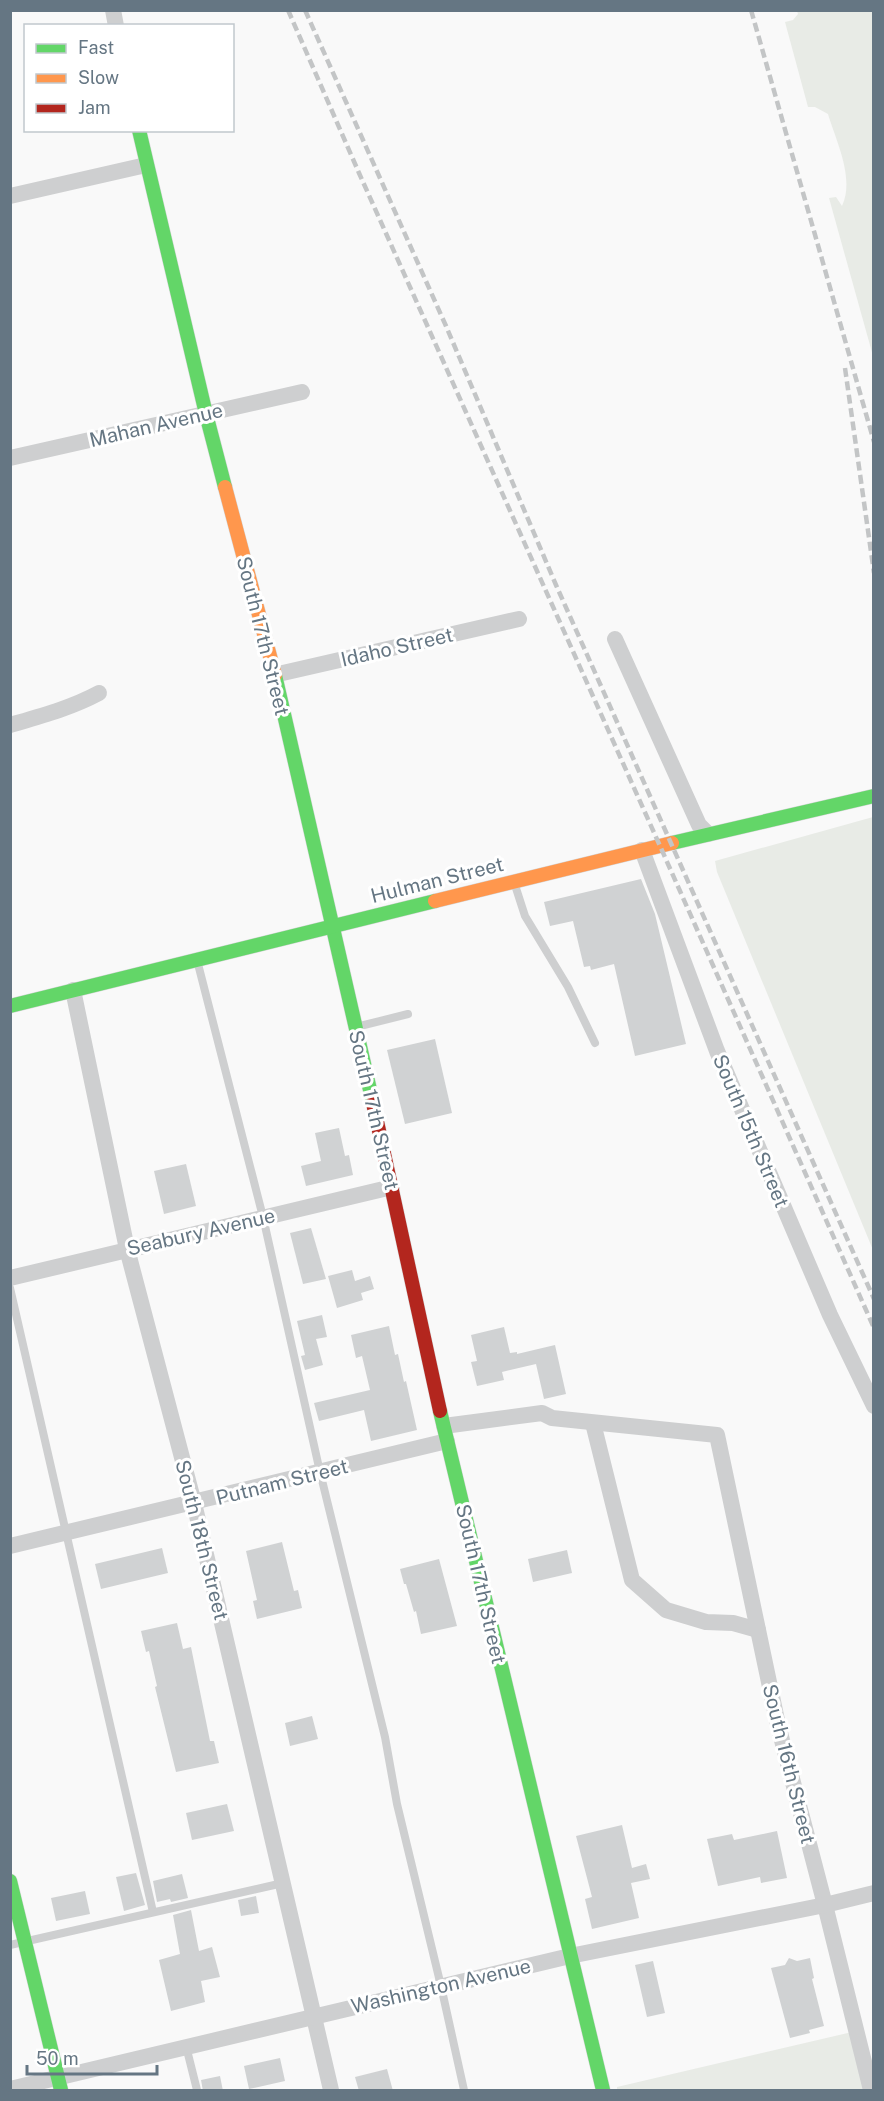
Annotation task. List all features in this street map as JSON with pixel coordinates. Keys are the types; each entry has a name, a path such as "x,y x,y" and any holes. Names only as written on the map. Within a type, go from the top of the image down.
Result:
{"street":[{"name":"South 17th Street","path":"139,132 206,414 274,675 392,1187 446,1434 603,2091"},
{"path":"10,196 146,165"},
{"name":"Mahan Avenue","path":"10,458 302,392"},
{"name":"Idaho Street","path":"274,675 519,619"},
{"path":"615,639 699,825 708,834"},
{"path":"10,724 85,701 99,693"},
{"name":"Hulman Street","path":"10,1006 514,881 873,796"},
{"name":"South 15th Street","path":"642,850 717,1051 830,1315 873,1406"},
{"name":"South 18th Street","path":"73,990 128,1249 194,1503 331,2091"},
{"name":"Seabury Avenue","path":"10,1278 392,1187"},
{"name":"Putnam Street","path":"10,1546 320,1472 446,1434 542,1413 552,1418 717,1435"},
{"path":"593,1423 632,1580 666,1610 706,1622 733,1623 758,1630"},
{"name":"South 16th Street","path":"717,1435 778,1725 871,2091"},
{"path":"10,1881 59,2084"},
{"name":"Washington Avenue","path":"10,2089 59,2084 186,2046 313,2016 570,1956 825,1905 873,1893"}],"lane":[{"path":"514,881 525,916 568,987 595,1042"},
{"path":"197,959 263,1217 320,1472 385,1737 397,1804 464,2091"},
{"path":"355,1027 408,1014"},
{"path":"10,1288 68,1533 153,1912"},
{"path":"10,1945 283,1883"},
{"path":"186,2046 197,2091"}],"shaded area":[{"path":"797,11 873,11 873,356 829,198 836,197 842,206 846,184 843,160 828,114 815,107 808,107 785,22 793,20 798,14"},
{"path":"874,817 873,1250 717,872 715,861"},
{"path":"852,2032 866,2090 617,2090 617,2087"}],"building":[{"path":"641,879 655,914 686,1044 635,1056 614,964 591,970 590,966 584,967 573,921 550,926 544,902"},
{"path":"435,1039 452,1113 405,1124 387,1050"},
{"path":"339,1128 345,1156 349,1155 353,1175 306,1186 301,1166 321,1161 315,1133"},
{"path":"186,1164 196,1206 164,1214 154,1171"},
{"path":"311,1228 326,1279 303,1284 290,1233"},
{"path":"352,1270 355,1281 370,1276 374,1289 361,1293 363,1300 337,1308 328,1276"},
{"path":"322,1315 327,1337 316,1339 323,1365 305,1370 301,1356 305,1355 297,1321"},
{"path":"389,1326 395,1355 398,1354 404,1382 406,1381 417,1430 371,1441 364,1410 319,1421 314,1403 370,1390 362,1356 356,1358 351,1335"},
{"path":"504,1327 510,1353 517,1352 517,1354 555,1345 566,1394 544,1399 536,1364 502,1372 504,1380 477,1386 471,1362 477,1361 471,1335"},
{"path":"282,1542 294,1591 298,1590 302,1608 257,1619 253,1601 257,1600 246,1551"},
{"path":"162,1548 168,1573 101,1589 95,1564"},
{"path":"567,1550 572,1573 533,1582 528,1559"},
{"path":"439,1559 457,1626 421,1634 416,1611 414,1612 400,1569"},
{"path":"177,1623 183,1649 191,1647 210,1741 214,1741 219,1763 176,1772 155,1687 157,1686 149,1651 146,1652 141,1631"},
{"path":"312,1716 318,1739 290,1746 285,1723"},
{"path":"227,1804 234,1831 192,1840 186,1813"},
{"path":"622,1825 632,1868 646,1864 650,1879 631,1883 639,1918 592,1929 585,1899 592,1897 576,1836"},
{"path":"777,1831 787,1878 761,1883 760,1877 718,1886 707,1839 732,1834 734,1840"},
{"path":"136,1873 145,1905 124,1911 116,1877"},
{"path":"182,1874 188,1898 157,1902 153,1881"},
{"path":"85,1891 90,1914 56,1921 51,1898"},
{"path":"256,1896 259,1913 241,1916 238,1900"},
{"path":"191,1910 199,1951 212,1947 220,1977 201,1981 205,2002 171,2011 159,1960 180,1954 173,1915"},
{"path":"789,1958 797,1961 810,1958 814,1978 812,1979 824,2026 809,2030 810,2033 790,2038 771,1968 785,1965"},
{"path":"653,1961 665,2013 647,2017 635,1965"},
{"path":"280,2058 285,2081 249,2089 244,2066"},
{"path":"387,2069 393,2091 359,2091 355,2077"},
{"path":"220,2076 223,2091 203,2091 201,2080"}],"railway":[{"path":"288,10 874,1328"},
{"path":"305,10 446,326 556,585 874,1299"},
{"path":"751,10 874,442"},
{"path":"845,368 874,573"}],"traffic: fast":[{"path":"139,132 225,487"},
{"path":"275,675 373,1103"},
{"path":"672,843 874,796"},
{"path":"10,1006 435,901"},
{"path":"440,1411 603,2090"},
{"path":"10,1881 61,2090"}],"traffic: slow":[{"path":"225,487 275,675"},
{"path":"435,901 672,843"}],"traffic: jam":[{"path":"373,1103 440,1411"}]}
